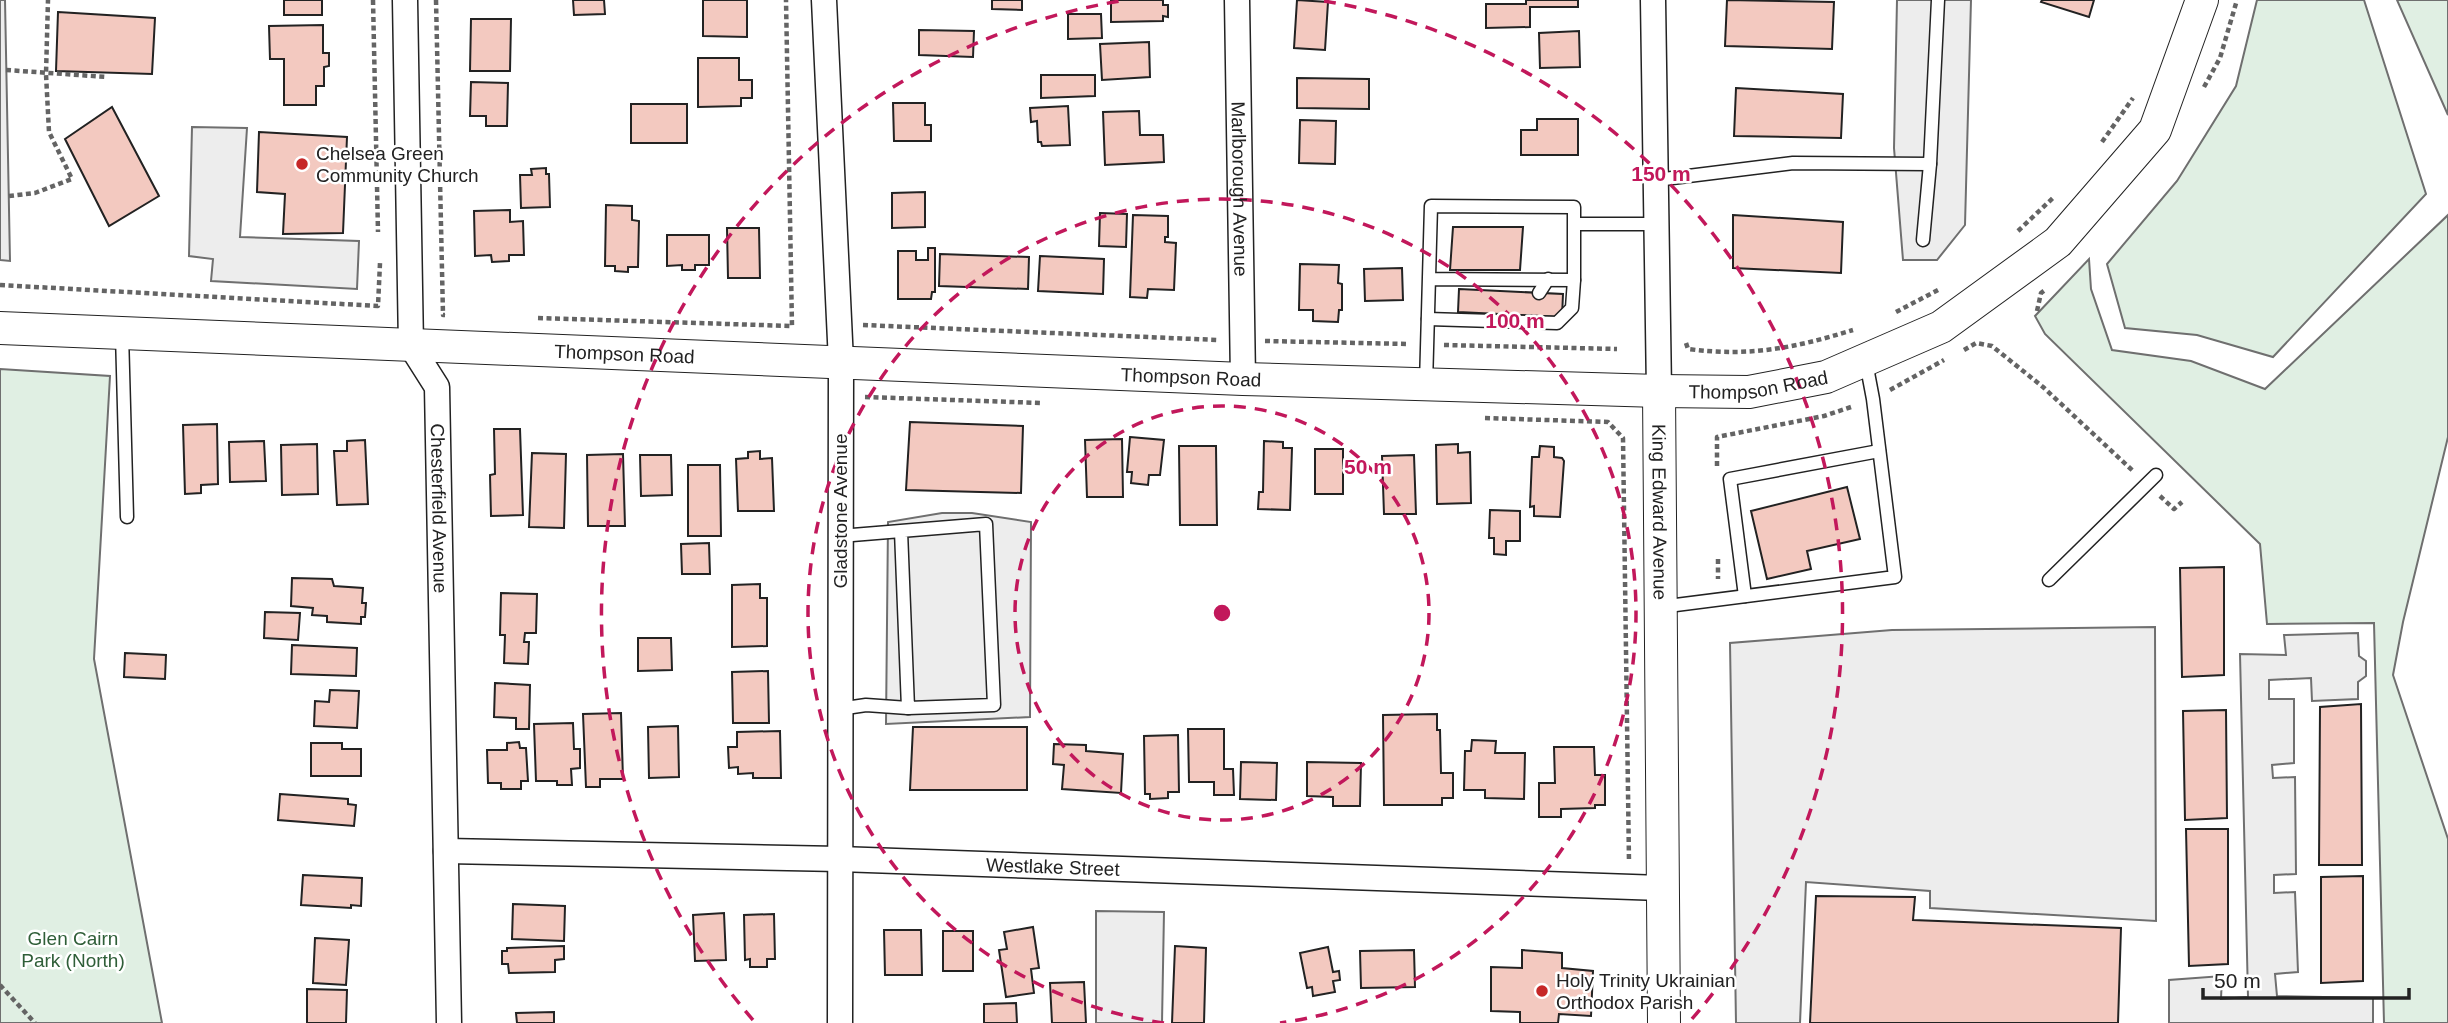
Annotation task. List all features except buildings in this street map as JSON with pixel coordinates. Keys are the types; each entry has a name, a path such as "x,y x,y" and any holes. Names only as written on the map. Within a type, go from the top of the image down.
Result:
{"street":[{"path":"405,0 411,346"},
{"name":"Gladstone Avenue","path":"824,0 841,362 840,1023"},
{"name":"Marlborough Avenue","path":"1237,0 1243,379"},
{"name":"King Edward Avenue","path":"1653,0 1664,1023"},
{"name":"Thompson Road","path":"0,328 1243,379 1749,392 1826,377 1941,327 2058,242 2155,130 2202,0"},
{"name":"Chesterfield Avenue","path":"411,346 437,387 449,1023"},
{"name":"Westlake Street","path":"446,851 839,859 1661,888"}],"lane":[{"path":"1923,240 1930,164 1938,0"},
{"path":"1656,180 1793,163 1930,164"},
{"path":"1426,384 1431,206 1574,207 1576,224 1573,307 1561,321 1557,323 1522,318 1482,317 1428,319"},
{"path":"1576,224 1657,223"},
{"path":"1429,279 1503,285 1548,279 1574,280"},
{"path":"1539,293 1548,279"},
{"path":"122,333 127,517"},
{"path":"1660,607 1895,577 1873,399 1865,360"},
{"path":"1745,596 1730,479 1879,451"},
{"path":"2049,580 2152,480"},
{"path":"839,709 866,705 908,708 993,705 986,524 840,536"},
{"path":"901,531 908,708"}],"path":[{"path":"9,196 35,193 72,179 49,132 46,74 48,0"},
{"path":"373,0 379,232"},
{"path":"436,0 443,315 457,315"},
{"path":"527,317 792,326 786,0"},
{"path":"6,70 107,77"},
{"path":"2100,145 2138,91"},
{"path":"2013,236 2059,193"},
{"path":"0,285 379,306 380,263"},
{"path":"1893,313 1942,288"},
{"path":"858,325 1212,340"},
{"path":"1688,349 1758,353 1812,343 1857,329"},
{"path":"1960,352 1976,344 1992,345 2152,480 2174,509 2182,502"},
{"path":"1717,475 1717,436 1824,416 1873,399 1949,358"},
{"path":"1623,438 1629,866"},
{"path":"1718,553 1718,579"},
{"path":"0,985 35,1023"}],"green space":[{"path":"2257,0 2364,0 2426,194 2273,357 2197,335 2125,328 2107,264 2177,181 2236,86"},
{"path":"2397,0 2448,0 2448,115"},
{"path":"2448,215 2448,437 2403,622 2393,675 2448,839 2448,1023 2384,1023 2374,623 2267,624 2260,544 2045,334 2035,316 2089,259 2091,289 2112,350 2191,361 2265,389"},
{"name":"Glen Cairn Park (North)","path":"0,369 110,376 94,659 162,1023 0,1023"}],"shaded area":[{"path":"0,0 5,0 10,261 0,260"},
{"path":"1897,0 1971,0 1965,225 1937,260 1903,260 1894,148"},
{"name":"Chelsea Green Community Church","path":"192,127 247,128 240,237 359,241 357,289 211,281 213,259 189,256"},
{"path":"942,513 972,513 1031,522 1030,717 886,724 888,522"},
{"path":"2155,627 2156,921 1930,908 1930,891 1806,882 1800,1023 1736,1023 1730,643 1892,630"},
{"path":"2358,633 2359,656 2366,661 2366,676 2358,682 2358,699 2312,701 2311,678 2269,680 2269,699 2294,699 2294,763 2272,765 2273,778 2295,777 2296,874 2274,875 2274,893 2295,892 2298,972 2275,974 2277,996 2373,998 2373,1023 2169,1023 2169,980 2222,976 2221,999 2248,997 2240,654 2286,655 2284,635"},
{"path":"1096,911 1164,912 1162,1023 1096,1023"}],"place":[{"name":"Chelsea Green Community Church","path":"302,164"},
{"name":"Holy Trinity Ukrainian Orthodox Parish","path":"1542,991"}]}
